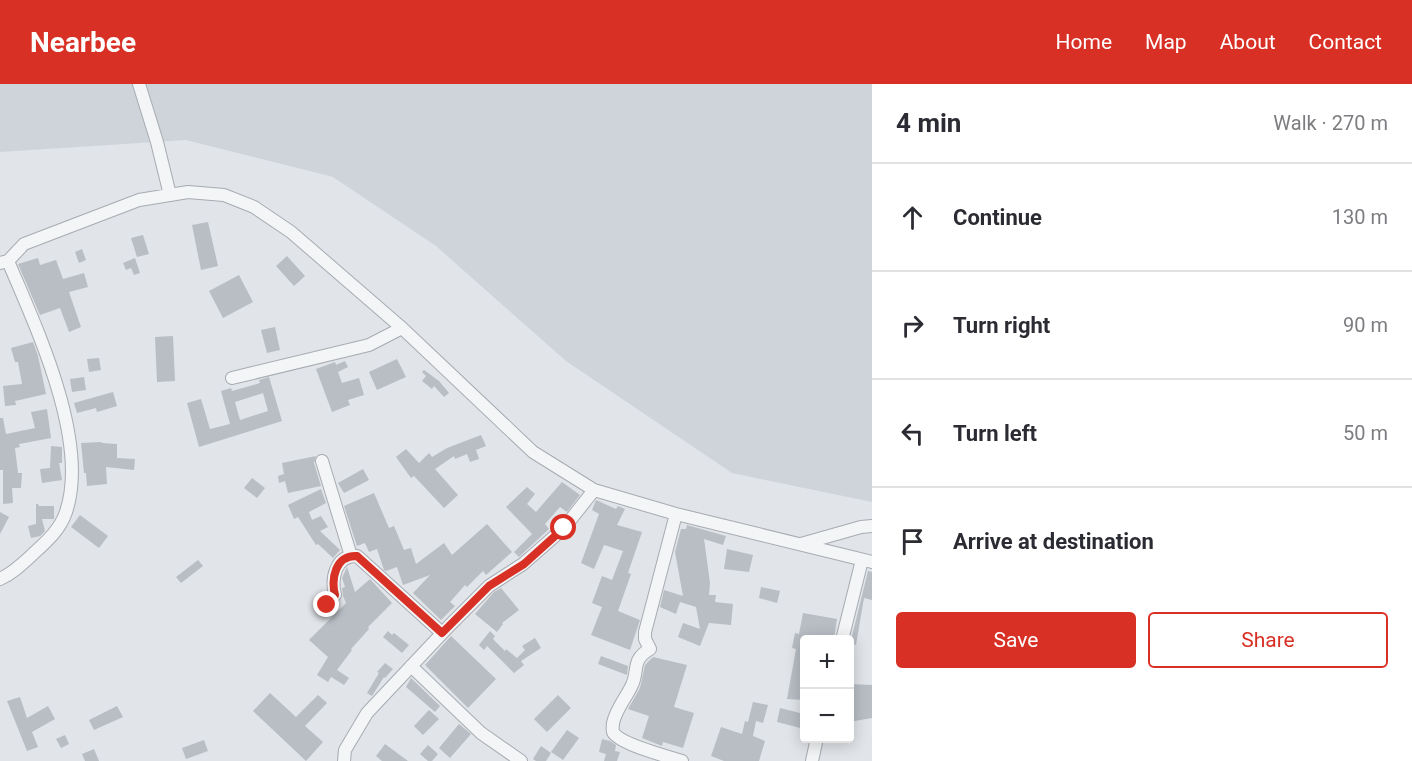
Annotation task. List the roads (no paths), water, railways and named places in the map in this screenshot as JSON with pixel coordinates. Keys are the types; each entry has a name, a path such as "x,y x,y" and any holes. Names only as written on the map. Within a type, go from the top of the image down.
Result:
{"street":[{"path":"139,84 158,142 170,195"},
{"path":"0,579 11,574 52,537 66,514 72,491 71,446 52,365 4,262 24,244 139,200 188,192 224,195 254,207 291,232 402,328 533,452 594,490 676,514 867,561 843,635"},
{"path":"232,378 369,345 402,328"},
{"path":"322,461 351,556"},
{"path":"331,761 344,755 367,713 442,633 489,586 524,564 564,528 594,490"},
{"path":"676,514 645,632 645,639 650,649 643,653 636,662 633,683 612,725 613,732 622,740 662,758 682,761"},
{"path":"800,545 861,527 872,526"},
{"path":"327,605 335,595 333,576 337,566 351,556 357,556 442,633"},
{"path":"411,666 481,733 521,761"},
{"path":"812,761 817,743"}]}
